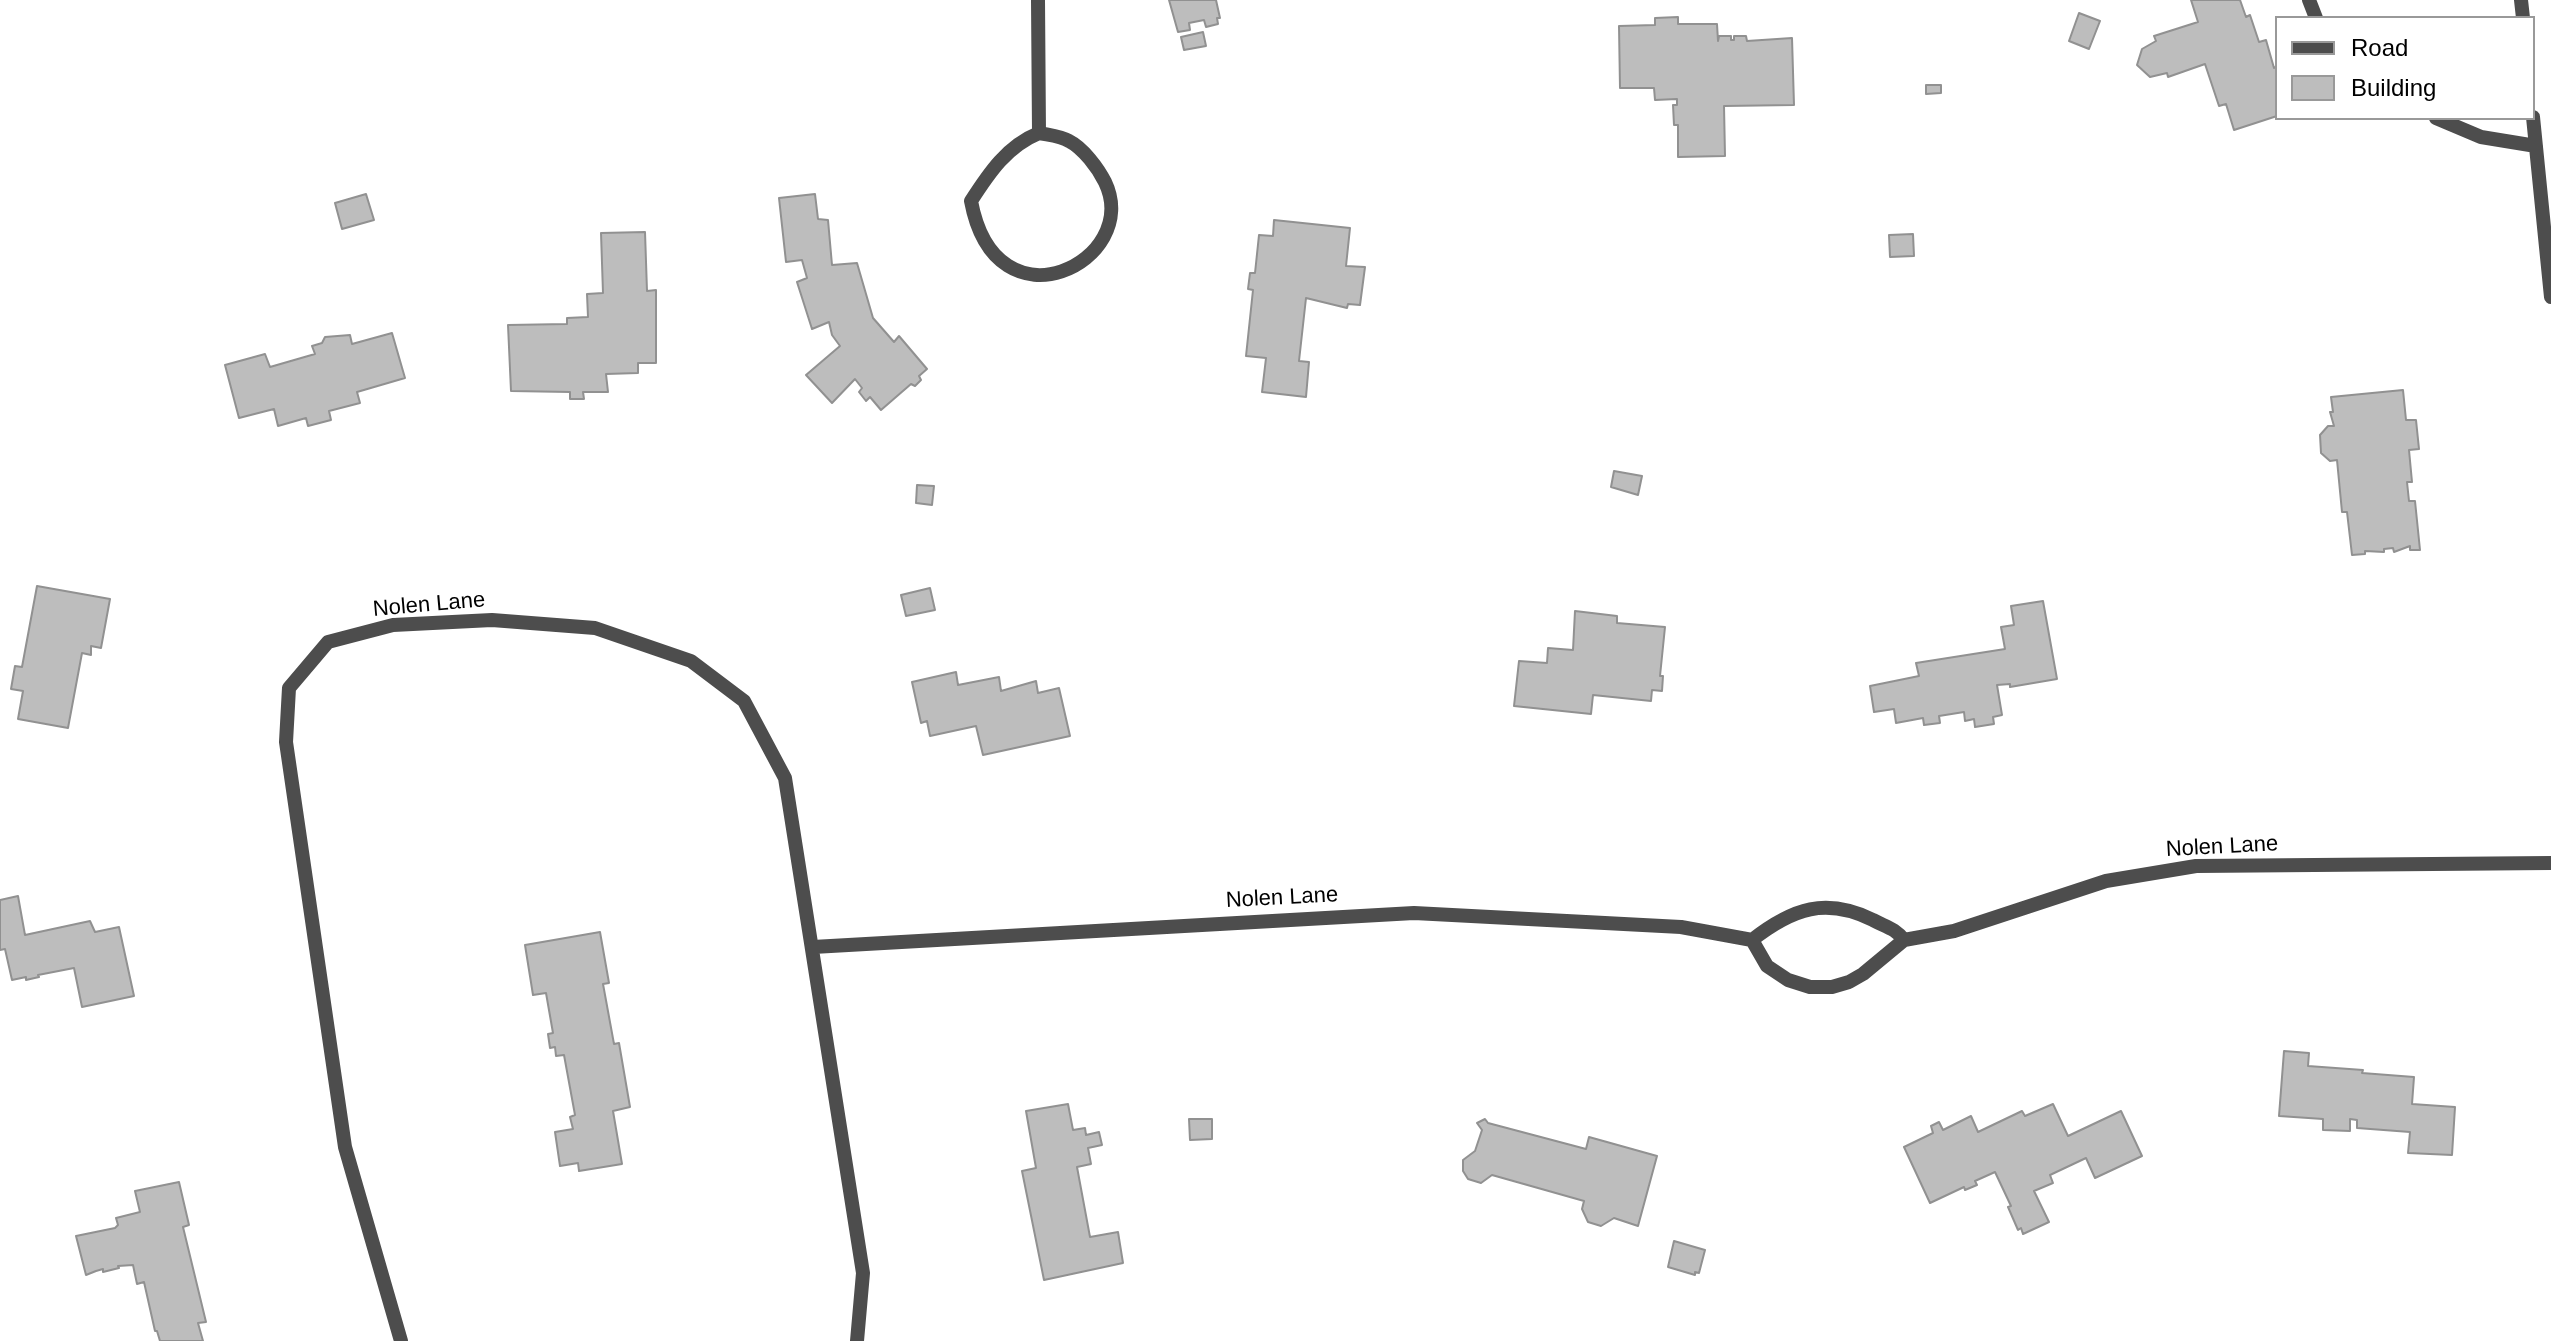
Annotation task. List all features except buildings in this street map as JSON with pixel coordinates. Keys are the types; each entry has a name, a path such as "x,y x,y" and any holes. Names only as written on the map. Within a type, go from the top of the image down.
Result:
{"street":[{"path":"1038,0 1039,133"},
{"path":"2441,120 2481,137 2536,146"},
{"path":"2533,120 2551,297"},
{"path":"1039,133 1070,141 1099,170 1109,191 1110,214 1105,236 1090,254 1053,275 1029,275 1008,267 991,251 976,228 971,201 1011,150 1020,141 1039,133"},
{"name":"Nolen Lane","path":"401,1341 345,1147 286,742 289,688 328,642 393,625 492,620 595,628 691,661 744,701 785,778 863,1273 857,1341"},
{"name":"Nolen Lane","path":"813,947 1414,913 1681,927 1752,940 1767,966 1788,980 1810,987 1832,987 1863,974 1904,940 1954,931 2106,881 2196,866 2551,863"},
{"path":"1752,940 1789,916 1808,909 1831,906 1855,911 1895,928 1904,940"}]}
